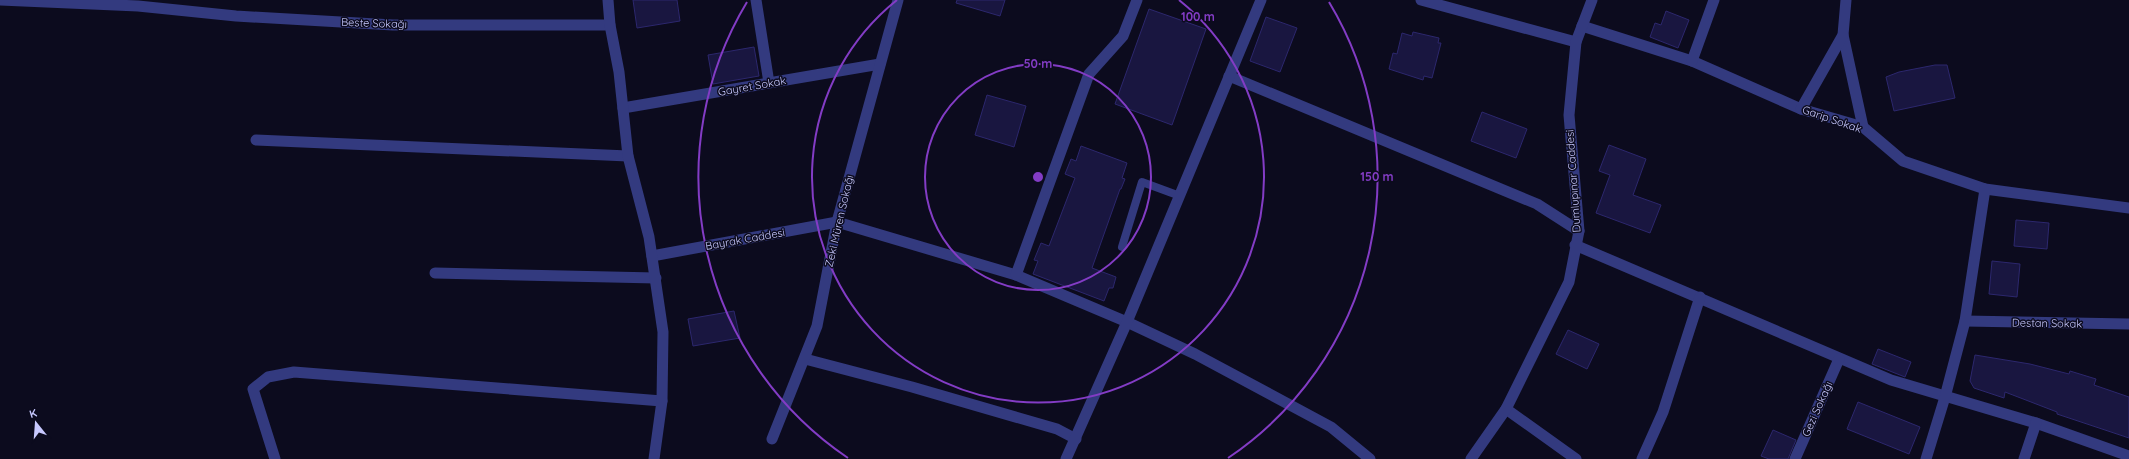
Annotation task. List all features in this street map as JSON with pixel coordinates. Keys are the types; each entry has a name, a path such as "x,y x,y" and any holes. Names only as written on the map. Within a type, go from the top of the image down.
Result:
{"street":[{"name":"Beste Sokağı","path":"0,0 138,3 236,16 393,25 610,25"},
{"path":"608,0 610,25 620,72 628,156 652,256 663,332 662,401 654,459"},
{"path":"756,0 769,83"},
{"name":"Zeki Müren Sokağı","path":"772,439 817,326 837,222 898,0"},
{"path":"1016,275 1089,74 1123,36 1137,0"},
{"path":"1066,459 1127,322 1261,0"},
{"path":"1421,0 1576,42"},
{"name":"Dumlupınar Caddesi","path":"1471,459 1506,409 1569,282 1578,231 1569,115 1576,42 1592,0"},
{"path":"1692,62 1714,0"},
{"path":"1846,0 1843,34 1863,127"},
{"name":"Garip Sokak","path":"1582,26 1692,62 1801,109 1863,127 1903,161 1985,189 2129,208"},
{"path":"1801,109 1843,34"},
{"name":"Gayret Sokak","path":"623,108 880,64"},
{"path":"1229,76 1537,204 1578,231"},
{"path":"256,140 628,156"},
{"path":"1926,459 1945,397 1965,321 1985,189"},
{"path":"837,222 1016,275 1127,322 1202,358 1331,428 1370,459"},
{"name":"Bayrak Caddesi","path":"652,256 837,222"},
{"path":"1576,245 1891,380 2036,423 2129,456"},
{"path":"435,273 656,278"},
{"path":"1642,459 1663,412 1700,297"},
{"name":"Destan Sokak","path":"1965,321 2129,324"},
{"path":"805,359 912,387 1057,429 1076,439"},
{"name":"Gezi Sokağı","path":"1795,459 1839,359"},
{"path":"275,459 253,389 268,377 294,372 662,401"},
{"path":"1506,409 1576,459"},
{"path":"2024,459 2036,423"}],"lane":[{"path":"1122,247 1142,182 1180,196"}],"building":[{"path":"633,0 677,0 680,21 637,28"},
{"path":"957,0 1005,0 1000,16 956,3"},
{"path":"1149,9 1206,29 1172,125 1115,104"},
{"path":"1666,11 1689,20 1678,48 1650,37 1655,23 1661,25"},
{"path":"1266,17 1297,28 1280,72 1250,61"},
{"path":"1413,32 1439,38 1438,43 1441,43 1432,78 1424,76 1423,80 1389,69 1393,53 1397,54 1402,33 1412,36"},
{"path":"754,47 759,76 713,84 708,55"},
{"path":"1935,65 1947,65 1955,98 1894,111 1886,77 1899,72"},
{"path":"987,95 1026,106 1014,147 975,135"},
{"path":"1482,112 1527,129 1516,158 1471,141"},
{"path":"1609,145 1646,159 1633,195 1661,205 1650,233 1596,213 1610,175 1599,171"},
{"path":"1081,146 1127,163 1122,178 1125,179 1120,189 1092,268 1116,277 1113,288 1109,288 1104,301 1033,274 1038,261 1034,260 1041,243 1049,246 1075,178 1065,174 1071,159 1076,161"},
{"path":"2016,220 2049,223 2047,249 2014,246"},
{"path":"1992,261 2020,264 2017,297 1989,294"},
{"path":"734,311 740,338 693,346 688,319"},
{"path":"1568,330 1599,344 1587,369 1556,354"},
{"path":"1878,349 1911,362 1905,377 1872,364"},
{"path":"1975,355 2030,364 2069,374 2070,371 2096,379 2094,385 2129,397 2129,438 2057,414 2057,412 2005,392 2004,398 1974,388 1970,381"},
{"path":"1858,402 1920,427 1909,454 1847,429"},
{"path":"1773,430 1796,440 1788,459 1769,459 1761,456"}]}
